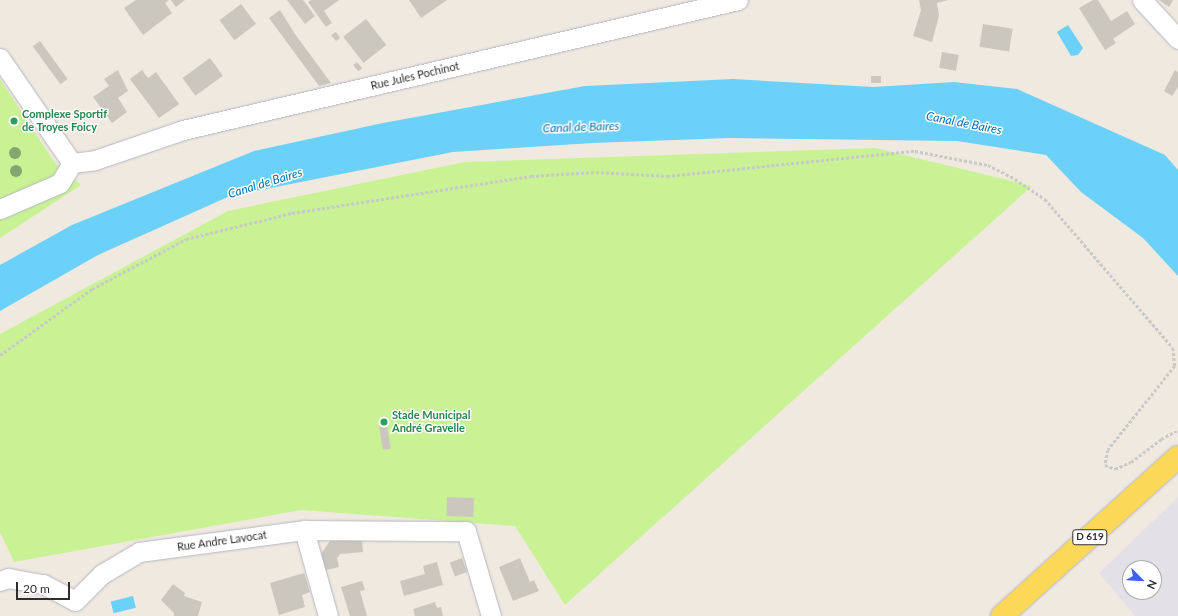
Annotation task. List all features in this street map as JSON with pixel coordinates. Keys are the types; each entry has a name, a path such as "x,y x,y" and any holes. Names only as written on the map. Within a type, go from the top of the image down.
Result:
{"main road":[{"name":"D 619","path":"1002,616 1178,458"}],"street":[{"name":"Rue Jules Pochinot","path":"72,163 95,160 183,130 738,0"},
{"path":"1142,0 1178,39"},
{"path":"0,58 72,163 60,183 0,209"},
{"path":"304,530 328,616"},
{"name":"Rue Andre Lavocat","path":"0,581 8,578 43,584 76,608 102,574 139,552 304,530 466,531 491,616"}],"path":[{"path":"0,355 92,289 186,239 292,213 531,176 596,172 667,176 915,151 988,165 1015,179 1045,199 1174,348 1175,366 1108,450 1105,465 1116,469 1131,462 1161,439 1178,432"}],"shaded area":[{"path":"1178,497 1178,616 1135,616 1099,573"}],"green space":[{"name":"Complexe Sportif de Troyes Foicy","path":"0,79 55,163 81,185 0,238"},
{"name":"Stade Municipal André Gravelle","path":"875,148 1032,186 565,605 515,526 301,510 14,562 0,532 0,334 228,211 465,162"}],"water":[{"path":"1068,25 1083,48 1078,55 1071,56 1057,32"},
{"name":"Canal de Baires","path":"733,79 873,87 954,82 1017,89 1165,155 1178,170 1178,276 1143,238 1081,192 1046,155 957,141 730,138 592,143 453,152 230,196 98,255 0,311 0,265 72,225 254,151 383,123 585,86"},
{"path":"133,596 136,608 114,613 111,602"}],"building":[{"path":"136,0 169,0 165,3 172,13 143,35 124,8"},
{"path":"171,0 185,0 176,7"},
{"path":"287,0 303,0 315,16 305,24"},
{"path":"311,0 339,0 324,11 332,23 326,27 308,2"},
{"path":"409,0 447,0 421,18"},
{"path":"919,0 948,0 937,3 939,16 932,42 913,36 921,10"},
{"path":"1093,0 1098,0 1111,21 1127,11 1135,24 1113,39 1116,43 1105,50 1079,8"},
{"path":"1159,0 1173,0 1169,7"},
{"path":"241,4 256,24 234,40 219,20"},
{"path":"280,10 295,34 331,83 319,86 269,18"},
{"path":"366,19 386,45 363,63 343,37"},
{"path":"983,24 1013,29 1009,51 979,47"},
{"path":"336,32 340,38 336,41 331,35"},
{"path":"40,41 68,79 60,84 33,46"},
{"path":"942,52 959,55 956,71 939,68"},
{"path":"210,58 223,76 195,96 182,78"},
{"path":"357,62 362,68 358,71 353,65"},
{"path":"118,70 128,91 118,98 127,112 112,123 93,97 109,86 104,79"},
{"path":"142,70 148,78 156,72 179,104 159,118 130,79"},
{"path":"1175,70 1178,72 1178,87 1172,96 1164,91"},
{"path":"871,76 881,76 881,83 871,83"},
{"path":"387,425 391,449 383,450 379,426"},
{"path":"447,497 474,498 473,517 446,516"},
{"path":"362,538 363,552 340,554 337,558 339,567 326,570 321,554 330,541"},
{"path":"462,558 467,572 455,577 450,562"},
{"path":"520,558 530,582 534,580 539,591 513,601 499,567"},
{"path":"437,562 443,585 404,596 400,581 425,574 423,566"},
{"path":"304,573 310,592 302,595 305,607 279,615 270,583"},
{"path":"362,581 365,590 360,591 367,616 350,616 341,587"},
{"path":"173,584 185,593 184,596 202,602 198,616 174,616 174,613 161,600"},
{"path":"435,602 437,608 441,607 443,616 415,616 413,609"}],"place":[{"name":"Complexe Sportif de Troyes Foicy","path":"14,121"},
{"name":"Stade Municipal André Gravelle","path":"384,422"}]}
